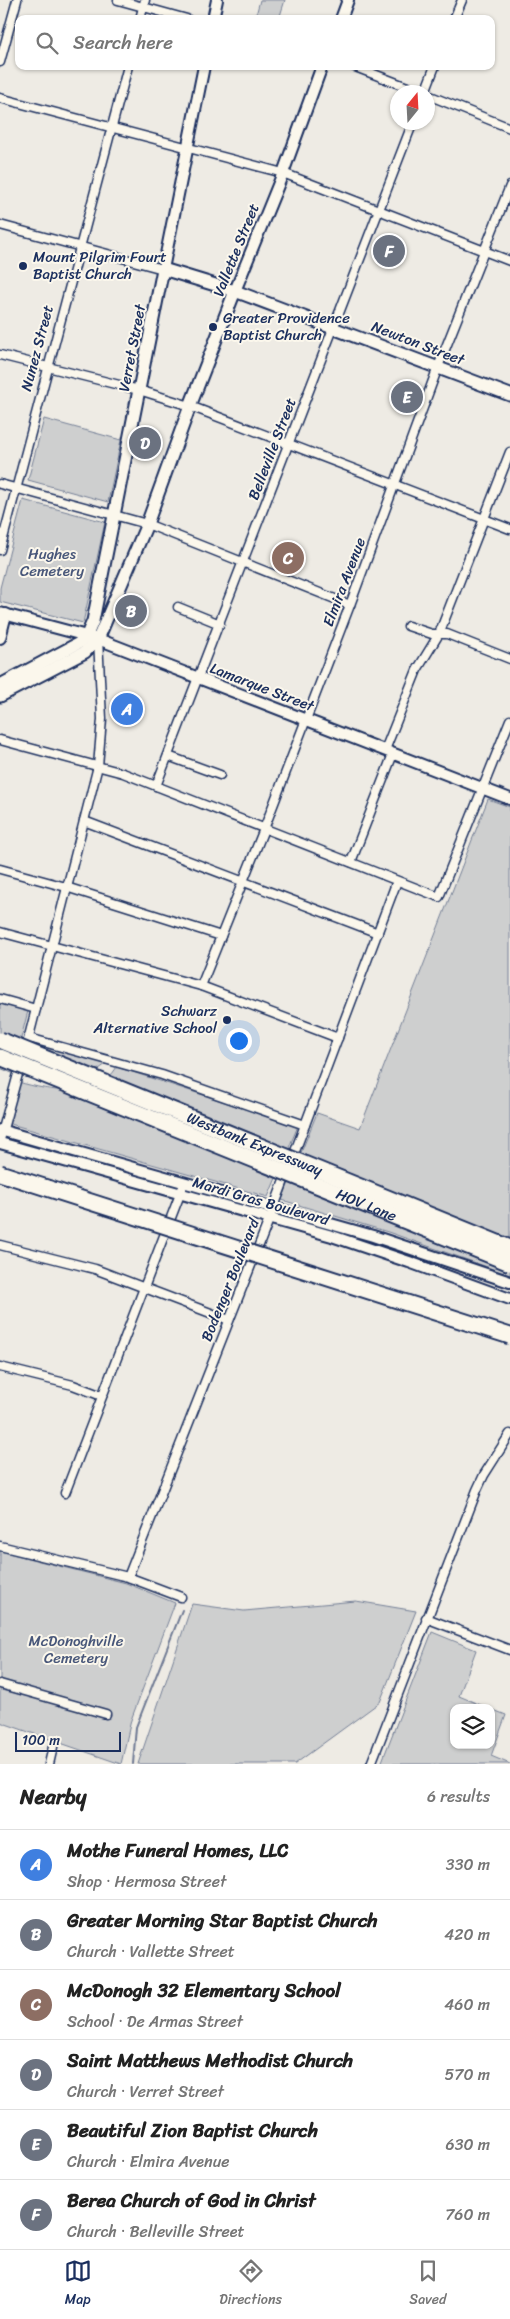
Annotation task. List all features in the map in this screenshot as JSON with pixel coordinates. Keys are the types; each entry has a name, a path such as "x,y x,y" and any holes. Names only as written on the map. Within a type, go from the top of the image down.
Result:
{"highway":[{"name":"Westbank Expressway","path":"0,1040 510,1248"},
{"name":"HOV Lane","path":"0,1057 510,1263"},
{"path":"0,1173 510,1336"}],"main road":[{"name":"Newton Street","path":"163,269 235,291 510,395"},
{"name":"Verret Street","path":"93,637 93,622 163,269"},
{"name":"Vallette Street","path":"93,637 106,624 147,524 235,291"},
{"path":"0,685 93,637"},
{"path":"0,696 85,652 93,637"}],"street":[{"path":"0,62 17,0"},
{"path":"118,0 144,4 176,15"},
{"path":"214,15 217,0"},
{"path":"342,15 348,0"},
{"path":"456,15 462,0"},
{"name":"Nunez Street","path":"0,550 127,70"},
{"name":"Verret Street","path":"163,269 203,70"},
{"name":"Vallette Street","path":"235,291 283,173 321,70"},
{"path":"363,70 402,85"},
{"path":"428,85 433,70"},
{"path":"0,98 283,173 510,261"},
{"path":"435,98 510,128"},
{"name":"Belleville Street","path":"156,786 335,328 410,130"},
{"name":"Elmira Avenue","path":"201,986 264,829 350,605 438,367 510,186"},
{"name":"Newton Street","path":"0,225 163,269"},
{"path":"0,355 139,390 190,406 510,529"},
{"path":"351,862 417,670 439,634 510,452"},
{"path":"0,484 147,524 244,561 350,605"},
{"path":"178,607 220,624"},
{"path":"0,638 3,614"},
{"name":"Lamarque Street","path":"3,614 93,637 510,799"},
{"path":"408,626 432,634 447,634 510,659"},
{"path":"1,1136 29,1038 51,945 98,766 102,719 93,637"},
{"path":"0,740 98,766 156,786 439,897 510,720"},
{"path":"168,756 220,775"},
{"path":"84,821 378,933"},
{"path":"0,869 66,887 221,936"},
{"name":"Bodenger Boulevard","path":"128,1577 274,1207 398,881"},
{"path":"0,932 201,986 338,1038"},
{"path":"0,999 36,1009"},
{"path":"29,1038 162,1075 305,1125"},
{"name":"Mardi Gras Boulevard","path":"1,1136 184,1182 274,1207 414,1248 510,1282"},
{"name":"Mardi Gras Boulevard","path":"1,1136 180,1193 269,1218 409,1262 510,1299"},
{"path":"65,1493 184,1182"},
{"path":"0,1245 96,1269 229,1320"},
{"path":"0,1367 74,1385 102,1396"},
{"path":"371,1764 477,1490 484,1475 510,1434"},
{"path":"0,1546 128,1577 181,1598"},
{"path":"426,1618 510,1650"},
{"path":"0,1684 106,1714"},
{"path":"48,1764 53,1747"}],"green space":[{"path":"260,0 285,0 280,15 256,15"},
{"path":"44,419 121,440 108,502 28,480"},
{"name":"Hughes Cemetery","path":"23,500 105,522 83,623 0,602 0,588"},
{"path":"488,799 510,807 510,1275 388,1232 282,1200 317,1113 360,1128"},
{"path":"0,1003 28,1011 12,1073 0,1068"},
{"path":"32,1039 106,1064 86,1075 76,1078 55,1080 22,1076"},
{"path":"117,1067 298,1126 268,1197 7,1123 18,1082 44,1088 72,1091 97,1085 108,1078"},
{"name":"McDonoghville Cemetery","path":"0,1551 126,1583 175,1603 131,1720 121,1764 0,1722"},
{"path":"356,1601 416,1611 380,1702 295,1764 138,1764 192,1604 244,1611"},
{"path":"432,1632 476,1650 459,1696 478,1704 450,1704 450,1749 494,1749 491,1756 510,1764 381,1764"},
{"path":"495,1711 506,1715 495,1745"}],"waterway":[{"path":"133,1764 136,1727 182,1610"}],"place":[{"name":"Berea Church of God in Christ","path":"389,251"},
{"name":"Mount Pilgrim Fourt Baptist Church","path":"23,266"},
{"name":"Greater Providence Baptist Church","path":"213,327"},
{"name":"Beautiful Zion Baptist Church","path":"407,397"},
{"name":"Saint Matthews Methodist Church","path":"145,443"},
{"name":"McDonogh 32 Elementary School","path":"288,558"},
{"name":"Greater Morning Star Baptist Church","path":"131,611"},
{"name":"Mothe Funeral Homes, LLC","path":"127,709"},
{"name":"Schwarz Alternative School","path":"227,1020"}]}
